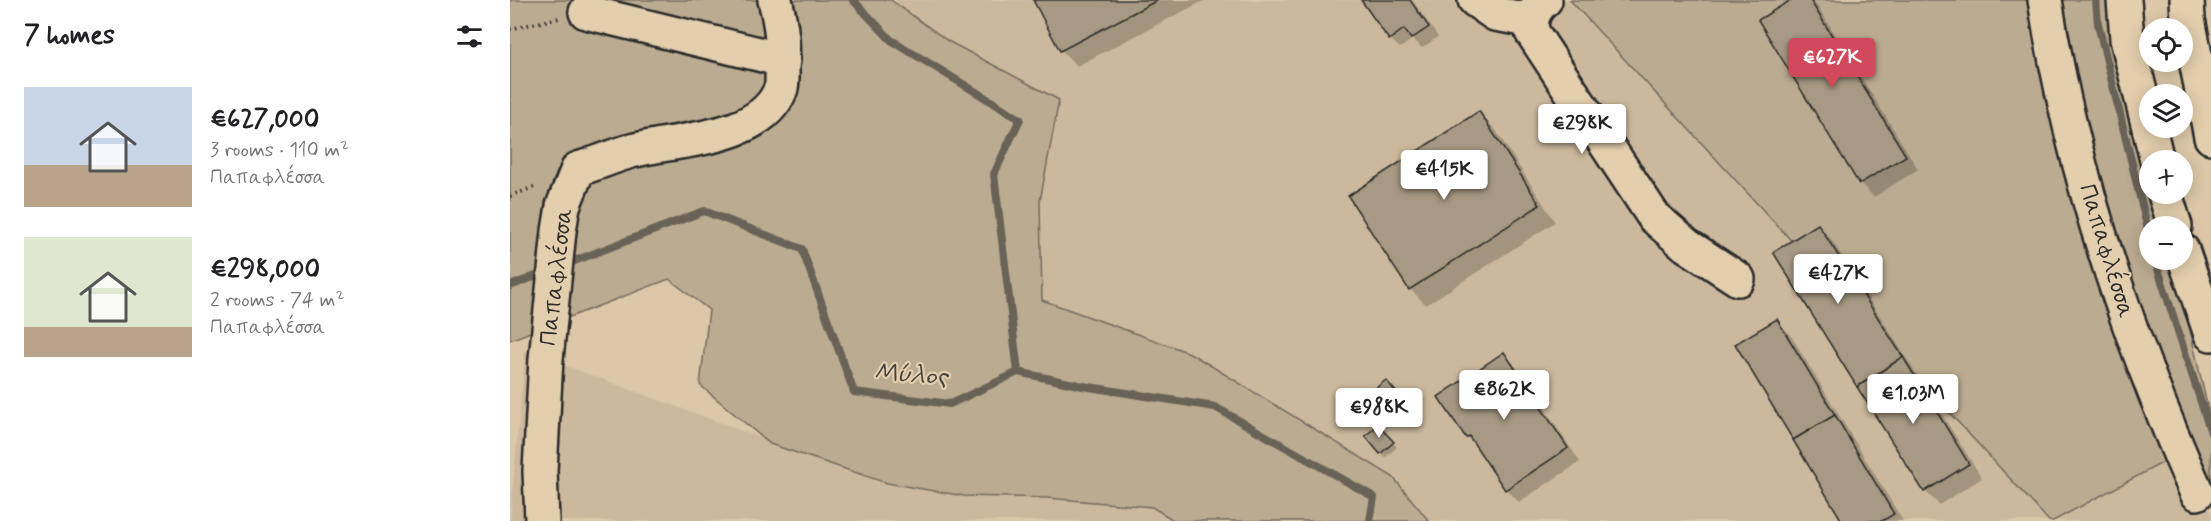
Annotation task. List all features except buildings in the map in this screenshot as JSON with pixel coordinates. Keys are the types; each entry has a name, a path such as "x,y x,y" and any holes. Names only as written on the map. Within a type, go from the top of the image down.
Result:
{"main road":[{"name":"Παπαφλέσσα","path":"542,521 540,471 546,359 559,231 563,206 578,170 632,151 714,135 747,125 768,108 781,91 783,60 781,23 774,0"},
{"path":"1475,0 1495,14 1538,10 1532,32 1654,217 1686,245 1738,279"},
{"name":"Παπαφλέσσα","path":"2045,0 2064,101 2116,289 2164,420 2197,493"},
{"path":"2124,0 2127,39 2155,150"},
{"path":"2187,0 2188,19 2211,137"},
{"path":"586,12 783,60"},
{"path":"2189,270 2211,334"}],"path":[{"path":"510,29 586,12"}],"shaded area":[{"path":"510,0 891,0 948,41 1059,100 1040,201 1042,300 1190,353 1393,477 1429,521 1175,521 1152,507 1047,498 964,496 887,483 770,444 700,385 709,310 669,279 510,340"},
{"path":"897,0 1570,0 2049,521 510,521 525,351 868,477 877,59"},
{"path":"1570,0 2109,0 2139,126 2139,138 2142,138 2145,150 2139,150 2139,204 2155,204 2160,216 2139,216 2139,270 2176,270 2211,422 2211,492 2177,455 2053,521 2049,521"},
{"path":"2177,455 2211,513 2211,521 2053,521"}],"waterway":[{"path":"853,0 891,40 1020,119 994,174 1018,372"},
{"path":"2096,0 2098,24 2145,216"},
{"name":"Μύλος","path":"564,265 704,211 802,249 854,392 950,404 1018,372 1083,386 1215,407 1374,497 1370,521"},
{"path":"2158,270 2211,433"},
{"name":"Μύλος","path":"510,286 546,272"}]}
